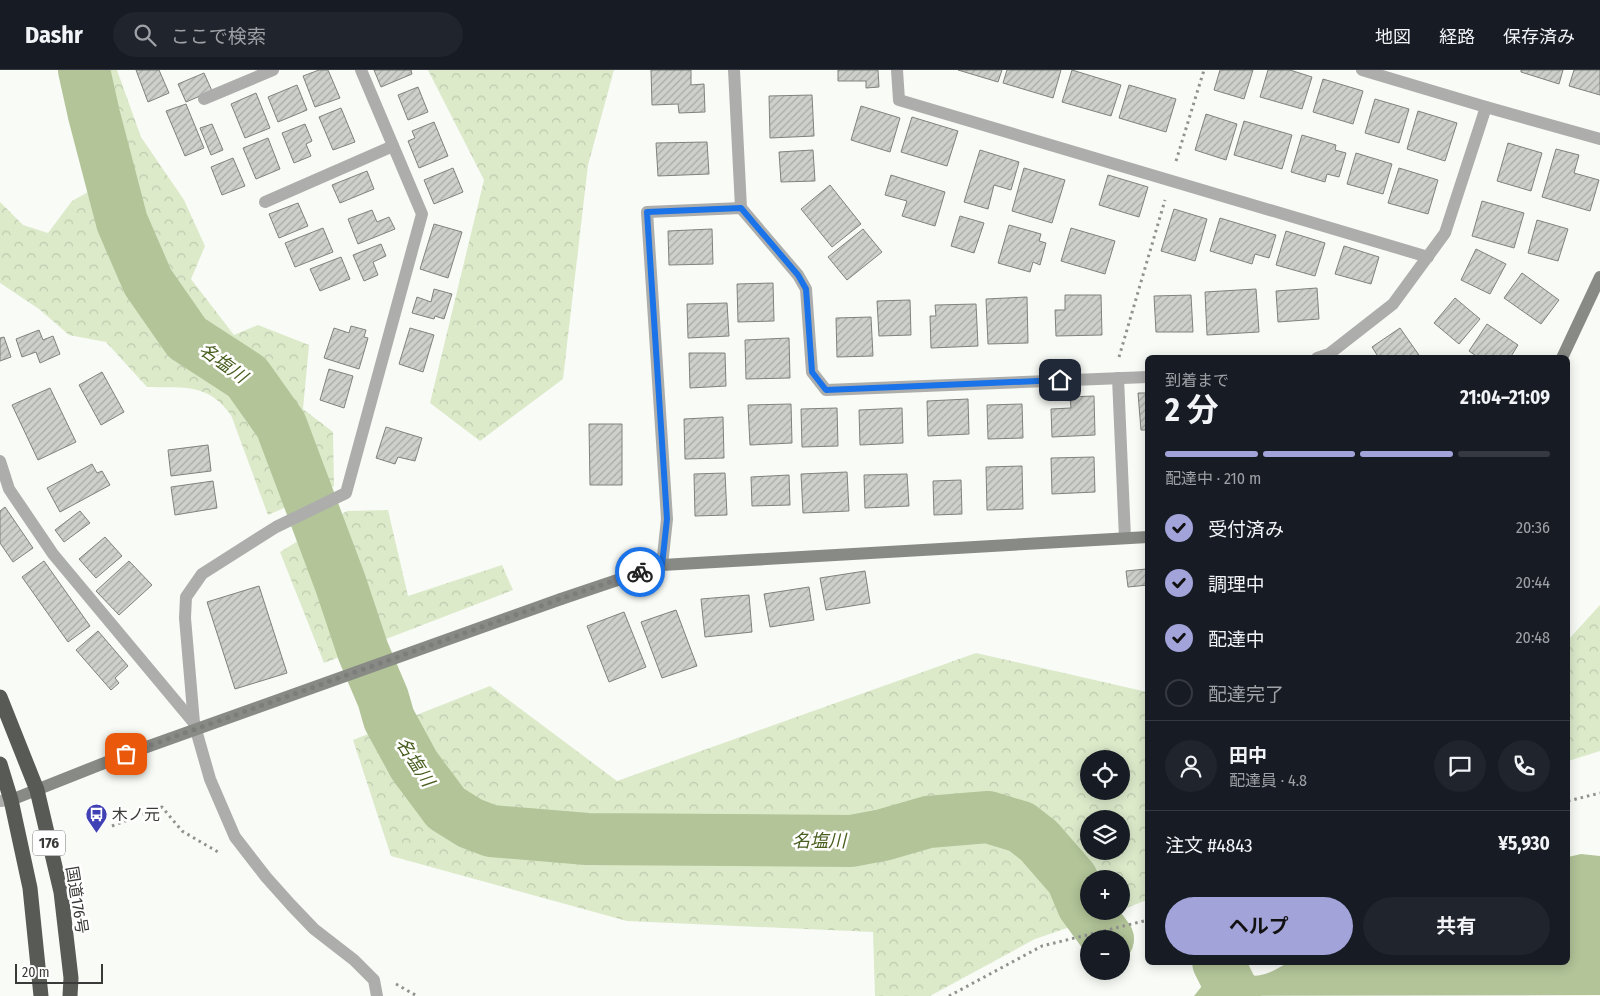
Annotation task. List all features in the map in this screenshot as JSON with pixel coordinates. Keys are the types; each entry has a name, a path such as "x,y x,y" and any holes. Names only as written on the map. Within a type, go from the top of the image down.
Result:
{"highway":[{"name":"国道176号","path":"0,697 37,790 61,892 71,978 70,996"},
{"name":"176","path":"0,764 5,800 30,888 41,996"}],"street":[{"path":"204,99 273,70"},
{"path":"361,70 422,214 346,492 276,527 202,574 186,597 185,618 194,723 210,778 235,837 266,877 314,929 354,960 374,980 377,996"},
{"path":"734,70 741,208 798,275 806,289 812,372 826,390 1145,377"},
{"path":"897,70 899,100 1428,257"},
{"path":"1362,70 1600,139"},
{"path":"1326,355 1393,304 1445,233 1486,107"},
{"path":"265,202 393,146"},
{"path":"662,565 667,519 647,212 741,208"},
{"path":"1563,355 1600,277"},
{"path":"1118,378 1125,538"},
{"path":"0,461 8,489 53,554 194,723"},
{"path":"5,800 37,790 126,754 560,599 662,565 1145,537"}],"path":[{"path":"1119,358 1204,70"},
{"path":"1570,800 1600,792"},
{"path":"112,826 162,807 182,831 221,854"},
{"path":"949,996 1042,946 1145,921"}],"green space":[{"path":"100,70 117,70 141,137 184,200 205,246 191,279 234,335 258,325 309,345 303,409 333,432 334,486 268,515 231,415 222,404 213,397 193,389 147,387 106,342 69,335 39,309 0,283 0,202 23,225 48,233 72,201 130,169"},
{"path":"428,70 614,70 588,165 563,379 480,441 430,403 484,180"},
{"path":"388,510 408,596 502,565 513,590 324,663 280,552 347,511"},
{"path":"1600,605 1600,751 1570,760 1570,638"},
{"path":"976,653 1145,692 1145,901 1130,907 1130,870 1080,870 1080,920 1091,920 1035,939 930,996 875,996 873,932 627,921 391,856 353,740 490,686 617,781"}],"shaded area":[{"path":"1581,854 1600,856 1600,995 1194,996 1210,976 1213,968 1219,965 1236,965 1247,974 1258,976 1283,965 1570,965 1570,857"}],"building":[{"path":"136,70 159,70 169,93 148,102"},
{"path":"319,70 328,70 340,98 315,107 303,76"},
{"path":"374,70 411,70 412,74 381,87"},
{"path":"651,70 691,70 691,85 704,84 705,112 679,113 678,104 652,105"},
{"path":"838,70 878,70 879,87 866,88 866,81 838,81"},
{"path":"958,70 1002,70 998,82"},
{"path":"1007,70 1061,70 1053,98 1003,83"},
{"path":"1072,70 1121,85 1111,116 1062,102"},
{"path":"1220,70 1253,70 1244,99 1214,90"},
{"path":"1268,70 1290,70 1312,77 1302,109 1260,97"},
{"path":"1521,70 1563,70 1559,84 1521,72"},
{"path":"1574,70 1600,70 1600,95 1569,86"},
{"path":"204,73 212,91 186,102 178,84"},
{"path":"1323,79 1363,91 1353,124 1313,112"},
{"path":"297,85 307,110 278,122 268,97"},
{"path":"1129,85 1176,99 1166,132 1119,118"},
{"path":"418,87 428,112 408,120 398,95"},
{"path":"256,93 270,128 245,138 231,104"},
{"path":"812,95 814,136 770,138 769,96"},
{"path":"1375,99 1409,109 1399,143 1365,133"},
{"path":"186,104 204,148 185,156 166,111"},
{"path":"861,106 900,118 890,152 851,140"},
{"path":"341,108 355,142 333,150 319,117"},
{"path":"1418,111 1457,123 1445,161 1407,149"},
{"path":"1206,114 1237,124 1226,160 1195,150"},
{"path":"912,117 958,131 947,166 901,152"},
{"path":"1244,121 1292,135 1282,169 1234,155"},
{"path":"434,122 448,156 419,168 408,141 415,138 412,131"},
{"path":"212,124 223,150 211,155 200,128"},
{"path":"305,124 312,141 306,144 311,156 294,163 282,133"},
{"path":"1302,135 1336,145 1335,150 1346,153 1339,177 1327,174 1325,182 1291,172"},
{"path":"268,138 280,169 256,179 243,148"},
{"path":"707,142 709,174 658,176 656,143"},
{"path":"1508,143 1542,153 1531,191 1497,181"},
{"path":"1556,149 1579,155 1574,173 1599,180 1590,211 1542,197"},
{"path":"813,150 815,181 781,182 779,152"},
{"path":"980,150 1019,162 1011,190 994,185 988,209 964,202"},
{"path":"1356,153 1392,164 1383,194 1347,184"},
{"path":"233,158 245,186 222,195 211,167"},
{"path":"453,168 463,192 434,204 424,180"},
{"path":"1024,168 1065,180 1052,223 1012,211"},
{"path":"1399,168 1438,180 1428,214 1388,203"},
{"path":"367,171 374,189 340,203 332,185"},
{"path":"891,175 945,192 935,226 902,216 907,201 885,195"},
{"path":"1108,175 1148,187 1139,217 1099,205"},
{"path":"830,185 861,224 832,247 801,209"},
{"path":"1482,201 1524,213 1514,248 1472,236"},
{"path":"298,203 308,226 279,238 269,214"},
{"path":"1174,209 1207,219 1195,261 1161,251"},
{"path":"372,210 377,222 389,217 395,229 358,244 348,219"},
{"path":"960,216 984,223 974,253 951,246"},
{"path":"1220,218 1276,235 1269,258 1255,254 1252,264 1210,251"},
{"path":"1537,220 1568,229 1558,261 1528,253"},
{"path":"434,224 462,232 448,278 420,269"},
{"path":"1009,225 1041,234 1039,241 1046,243 1040,265 1033,262 1030,272 998,263"},
{"path":"323,228 333,252 295,267 285,243"},
{"path":"1071,228 1115,241 1105,274 1061,261"},
{"path":"712,229 713,264 669,265 668,231"},
{"path":"863,229 882,252 847,280 828,257"},
{"path":"1286,231 1325,243 1315,276 1276,265"},
{"path":"381,244 386,256 373,262 378,275 364,281 353,255"},
{"path":"1344,246 1379,257 1371,284 1335,274"},
{"path":"1476,249 1506,264 1490,294 1461,280"},
{"path":"341,257 350,279 320,291 310,269"},
{"path":"1522,273 1559,300 1541,324 1504,298"},
{"path":"773,283 774,321 738,322 737,284"},
{"path":"1317,288 1319,319 1278,322 1276,291"},
{"path":"434,289 452,294 444,319 435,316 434,319 412,313 417,297 431,302"},
{"path":"1256,289 1259,332 1207,335 1205,292"},
{"path":"1065,295 1101,295 1102,335 1056,336 1055,310 1065,310"},
{"path":"1191,295 1193,332 1156,332 1154,296"},
{"path":"1027,297 1028,343 988,344 986,299"},
{"path":"1455,298 1480,319 1459,344 1434,323"},
{"path":"910,300 911,335 879,336 877,301"},
{"path":"727,303 729,336 688,338 687,304"},
{"path":"976,304 978,346 931,348 930,316 936,316 935,305"},
{"path":"871,317 873,356 837,357 836,318"},
{"path":"1487,324 1518,345 1512,355 1475,355 1469,351"},
{"path":"351,326 366,330 364,337 368,338 359,369 324,358 334,328 349,333"},
{"path":"410,328 434,335 423,372 399,364"},
{"path":"1400,328 1419,355 1377,355 1372,347"},
{"path":"39,330 43,340 53,336 60,354 40,363 36,352 22,357 16,339"},
{"path":"4,337 11,357 0,361 0,338"},
{"path":"789,338 790,378 746,379 745,340"},
{"path":"689,353 725,353 726,386 690,388"},
{"path":"329,369 353,376 344,408 320,400"},
{"path":"102,372 124,412 101,425 79,385"},
{"path":"50,388 76,442 38,460 12,405"},
{"path":"1138,393 1145,393 1145,430 1141,430"},
{"path":"1094,396 1095,435 1052,437 1051,409 1071,408 1070,397"},
{"path":"968,399 969,434 928,436 927,401"},
{"path":"791,404 792,443 750,445 748,405"},
{"path":"1022,404 1023,438 988,439 987,405"},
{"path":"837,408 838,446 802,447 801,409"},
{"path":"902,408 903,443 860,445 859,410"},
{"path":"723,417 724,458 685,459 684,419"},
{"path":"589,424 622,424 622,485 590,485"},
{"path":"386,427 422,438 415,461 398,457 395,464 376,458"},
{"path":"208,445 211,471 171,476 168,450"},
{"path":"1094,457 1095,492 1052,494 1051,458"},
{"path":"92,464 97,473 102,471 110,485 60,512 47,488"},
{"path":"1022,466 1023,509 987,510 986,467"},
{"path":"847,472 849,511 803,513 801,474"},
{"path":"725,473 727,515 695,516 694,474"},
{"path":"907,474 909,506 865,508 864,475"},
{"path":"789,475 790,505 752,506 751,477"},
{"path":"961,480 962,514 934,515 933,481"},
{"path":"213,481 217,508 175,515 171,487"},
{"path":"5,507 33,548 13,562 0,543 0,511"},
{"path":"80,511 90,523 64,542 55,530"},
{"path":"105,537 122,556 96,578 79,559"},
{"path":"44,561 90,626 68,642 22,577"},
{"path":"129,561 152,585 119,615 96,591"},
{"path":"1145,569 1145,585 1128,587 1126,571"},
{"path":"865,571 870,603 826,610 820,578"},
{"path":"259,586 287,673 235,689 207,602"},
{"path":"809,587 814,620 770,627 764,594"},
{"path":"749,595 752,632 705,637 701,599"},
{"path":"676,610 697,666 662,678 641,622"},
{"path":"624,612 646,667 609,682 587,626"},
{"path":"98,631 128,666 115,678 119,683 111,690 76,650"}],"waterway":[{"name":"名塩川","path":"84,70 122,222 148,282 187,338 247,377 281,425 340,582 363,651 383,698 389,719 414,765 446,808 470,823 491,831 587,839 851,841 883,835 928,822 988,817 1021,827 1039,841 1072,879 1083,905 1101,930"},
{"name":"名塩川","path":"1220,965 1235,996"}],"way so far":[{"path":"126,754 640,572"}],"place":[{"name":"木ノ元","path":"96,833"}],"route":[{"path":"640,572 662,565 667,519 647,212 741,208 798,275 806,289 812,372 826,390 1060,380"}]}
